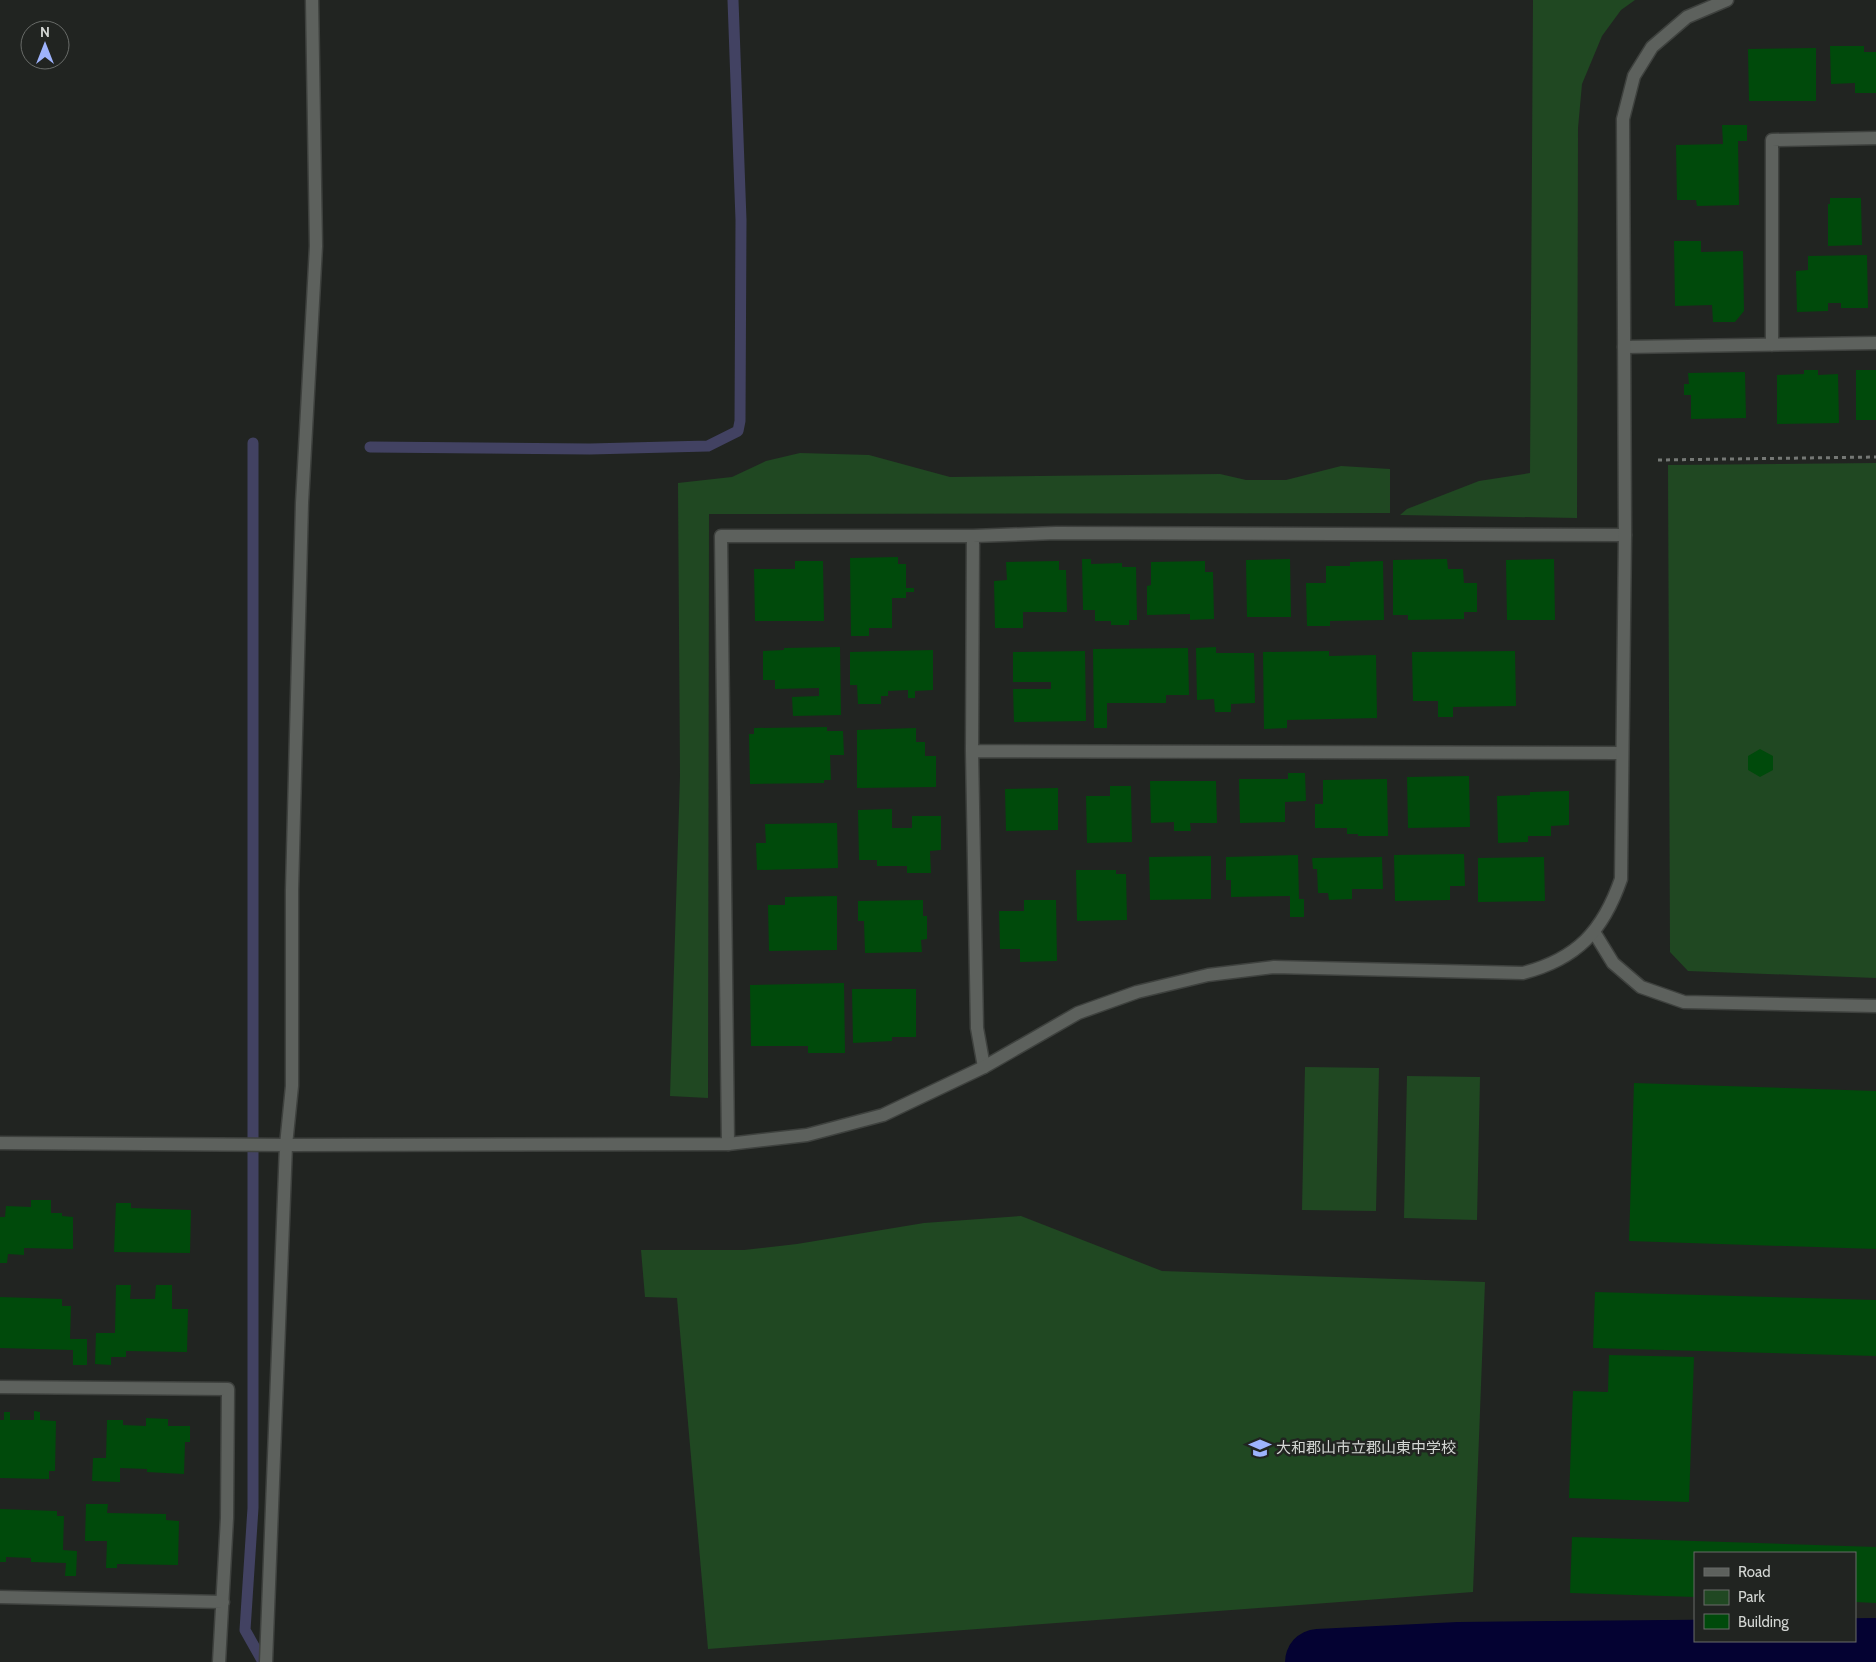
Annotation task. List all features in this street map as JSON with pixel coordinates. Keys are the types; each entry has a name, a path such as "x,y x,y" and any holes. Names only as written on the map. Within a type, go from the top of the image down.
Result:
{"street":[{"path":"266,1662 286,1145 292,1086 292,890 302,503 316,246 312,0"},
{"path":"0,1143 286,1145 728,1144 807,1135 883,1115 984,1067 1078,1013 1137,992 1208,975 1274,967 1523,973 1543,968 1578,948 1594,932 1607,914 1621,879 1625,535 1623,119 1634,76 1652,47 1687,17 1727,0"},
{"path":"1772,345 1772,140 1876,138"},
{"path":"1624,347 1876,343"},
{"path":"728,1144 721,536 973,536 1056,533 1625,535"},
{"path":"973,536 972,751 977,1028 984,1067"},
{"path":"972,751 1622,753"},
{"path":"1594,932 1613,964 1640,987 1684,1002 1876,1006"},
{"path":"0,1387 228,1389 227,1518 219,1662"},
{"path":"0,1597 223,1602"}],"path":[{"path":"1658,460 1876,457"}],"green space":[{"path":"1533,0 1635,0 1621,10 1602,36 1582,84 1578,128 1577,518 1400,515 1407,509 1479,481 1530,473"},
{"path":"800,453 869,455 950,477 1220,474 1246,480 1286,480 1341,466 1390,469 1390,513 709,514 708,1098 670,1096 680,776 678,483 732,477 766,461"},
{"path":"1876,463 1876,978 1688,971 1670,952 1668,465"},
{"path":"1305,1067 1379,1068 1376,1211 1302,1210"},
{"path":"1407,1076 1480,1077 1477,1220 1404,1218"},
{"path":"1021,1216 1162,1271 1485,1282 1473,1592 708,1649 677,1298 645,1297 641,1250 744,1250 797,1244 924,1223"}],"building":[{"path":"1830,46 1864,46 1864,52 1876,52 1876,93 1855,93 1855,83 1831,84"},
{"path":"1816,48 1816,101 1749,101 1748,49"},
{"path":"1722,125 1747,125 1747,141 1738,141 1739,205 1697,206 1696,200 1677,200 1676,145 1723,144"},
{"path":"1830,198 1861,198 1862,245 1828,246 1828,204 1830,204"},
{"path":"1674,241 1701,241 1701,252 1743,251 1744,311 1735,322 1713,322 1712,305 1675,306"},
{"path":"1867,255 1868,308 1841,308 1841,303 1828,303 1828,311 1797,312 1796,271 1808,270 1808,256"},
{"path":"1804,370 1818,370 1818,375 1838,374 1839,423 1777,424 1777,375 1804,374"},
{"path":"1856,370 1876,370 1876,420 1856,420"},
{"path":"1745,372 1746,418 1691,419 1691,395 1684,395 1684,384 1689,384 1688,373"},
{"path":"898,557 898,564 906,564 906,588 914,588 914,592 906,592 906,598 892,598 892,628 869,628 869,636 851,636 850,558"},
{"path":"1082,559 1091,559 1091,564 1122,563 1122,567 1136,567 1137,620 1129,620 1129,625 1111,625 1111,621 1095,621 1095,610 1083,610"},
{"path":"1290,559 1291,617 1247,617 1246,560"},
{"path":"1447,559 1448,569 1463,569 1464,583 1477,583 1477,612 1464,612 1464,619 1408,620 1408,615 1393,615 1393,560"},
{"path":"1554,559 1555,620 1507,620 1506,560"},
{"path":"795,561 823,561 824,621 755,621 754,569 795,569"},
{"path":"1059,561 1059,570 1066,570 1067,612 1023,612 1023,628 995,628 994,581 1007,580 1006,562"},
{"path":"1205,561 1205,572 1213,572 1214,619 1190,620 1190,614 1147,615 1147,586 1151,585 1151,562"},
{"path":"1383,561 1384,620 1330,621 1330,626 1307,626 1306,583 1326,583 1326,566 1350,566 1350,562"},
{"path":"840,647 841,715 793,716 792,697 819,696 819,688 775,689 775,680 763,680 763,651 784,650 784,648"},
{"path":"1216,647 1216,653 1254,653 1255,703 1231,704 1231,712 1215,712 1214,699 1197,700 1196,648"},
{"path":"1188,648 1189,695 1166,695 1166,703 1107,703 1107,728 1094,728 1093,649"},
{"path":"933,650 933,690 915,691 915,698 908,698 908,690 888,691 888,696 881,696 881,704 858,704 857,685 850,685 850,652"},
{"path":"1085,651 1086,721 1014,722 1013,689 1051,689 1051,682 1013,682 1013,652"},
{"path":"1329,651 1329,656 1376,655 1377,718 1287,720 1287,728 1264,729 1263,652"},
{"path":"1515,651 1516,706 1453,707 1453,717 1438,717 1438,701 1413,701 1412,652"},
{"path":"827,727 827,731 843,731 844,755 830,755 831,780 824,780 824,783 750,784 749,734 754,734 754,728"},
{"path":"916,728 916,742 925,742 925,756 936,756 936,787 857,788 857,730"},
{"path":"1760,749 1773,756 1773,770 1760,777 1748,770 1748,756"},
{"path":"1288,773 1305,773 1306,801 1285,802 1285,822 1240,823 1239,779 1288,779"},
{"path":"1469,776 1470,827 1408,828 1407,777"},
{"path":"1387,779 1388,836 1347,834 1347,828 1315,828 1315,804 1323,804 1323,780"},
{"path":"1150,781 1216,781 1217,823 1190,823 1191,831 1174,831 1174,822 1151,823"},
{"path":"1110,786 1131,786 1132,842 1087,843 1086,796 1110,796"},
{"path":"1058,788 1058,830 1006,831 1005,789"},
{"path":"1569,791 1569,825 1551,826 1551,836 1528,836 1528,842 1498,843 1497,796 1530,795 1530,792"},
{"path":"892,809 892,828 912,828 912,816 941,816 941,850 930,851 931,873 907,873 907,866 877,866 877,860 859,860 858,810"},
{"path":"837,823 838,868 757,870 756,843 766,843 765,824"},
{"path":"1464,854 1465,886 1450,886 1450,900 1395,901 1394,855"},
{"path":"1298,855 1299,899 1304,899 1304,917 1290,917 1290,896 1231,897 1231,880 1226,880 1226,857"},
{"path":"1211,856 1211,899 1150,900 1149,857"},
{"path":"1382,857 1383,889 1352,889 1352,899 1329,900 1328,893 1318,893 1317,869 1313,869 1312,858"},
{"path":"1544,857 1545,901 1478,902 1478,858"},
{"path":"1076,870 1116,870 1116,874 1126,874 1127,920 1077,921"},
{"path":"837,896 837,950 769,951 768,905 785,905 785,897"},
{"path":"923,900 923,916 927,916 927,939 921,940 922,952 865,953 864,921 858,921 858,901"},
{"path":"1024,900 1056,900 1057,961 1020,962 1020,949 1000,949 999,911 1024,911"},
{"path":"844,983 845,1053 808,1053 808,1046 751,1046 750,985"},
{"path":"852,989 916,989 916,1037 892,1037 892,1041 853,1043"},
{"path":"1634,1083 1876,1091 1876,1249 1629,1241"},
{"path":"31,1200 51,1200 51,1213 62,1213 62,1216 73,1217 73,1249 24,1248 24,1255 8,1254 7,1263 0,1263 0,1217 5,1217 6,1206 31,1207"},
{"path":"116,1203 131,1203 131,1208 191,1210 190,1253 114,1252"},
{"path":"116,1285 131,1285 130,1299 155,1299 156,1285 172,1285 172,1309 188,1309 187,1352 126,1351 126,1357 111,1357 111,1365 95,1364 96,1333 115,1333"},
{"path":"1595,1292 1876,1300 1876,1356 1593,1348"},
{"path":"0,1297 62,1299 62,1306 71,1306 70,1339 87,1339 87,1365 73,1365 73,1350 0,1348"},
{"path":"1609,1355 1694,1357 1689,1502 1569,1498 1573,1391 1608,1392"},
{"path":"34,1411 40,1412 40,1420 56,1421 55,1471 49,1471 49,1479 0,1478 0,1420 4,1420 4,1412 10,1412 10,1420 34,1420"},
{"path":"146,1418 168,1419 168,1426 190,1426 190,1442 185,1442 184,1474 147,1472 147,1469 120,1468 120,1482 92,1481 93,1458 106,1458 107,1420 123,1420 123,1425 146,1426"},
{"path":"86,1504 108,1504 107,1513 166,1514 166,1520 179,1521 178,1565 117,1564 117,1568 106,1568 107,1541 85,1541"},
{"path":"0,1509 57,1511 57,1516 64,1516 63,1550 77,1551 76,1576 65,1576 66,1563 31,1562 31,1558 6,1557 6,1562 0,1562"},
{"path":"1572,1537 1876,1547 1876,1603 1856,1602 1856,1552 1694,1552 1694,1597 1570,1593"}],"waterway":[{"path":"370,447 590,449 708,446 738,431 740,421 741,220 733,0"},
{"path":"253,443 253,1508 245,1630 263,1662"},
{"path":"1318,1662 1459,1655 1876,1651"}],"place":[{"name":"大和郡山市立郡山東中学校","path":"1260,1448"}]}
